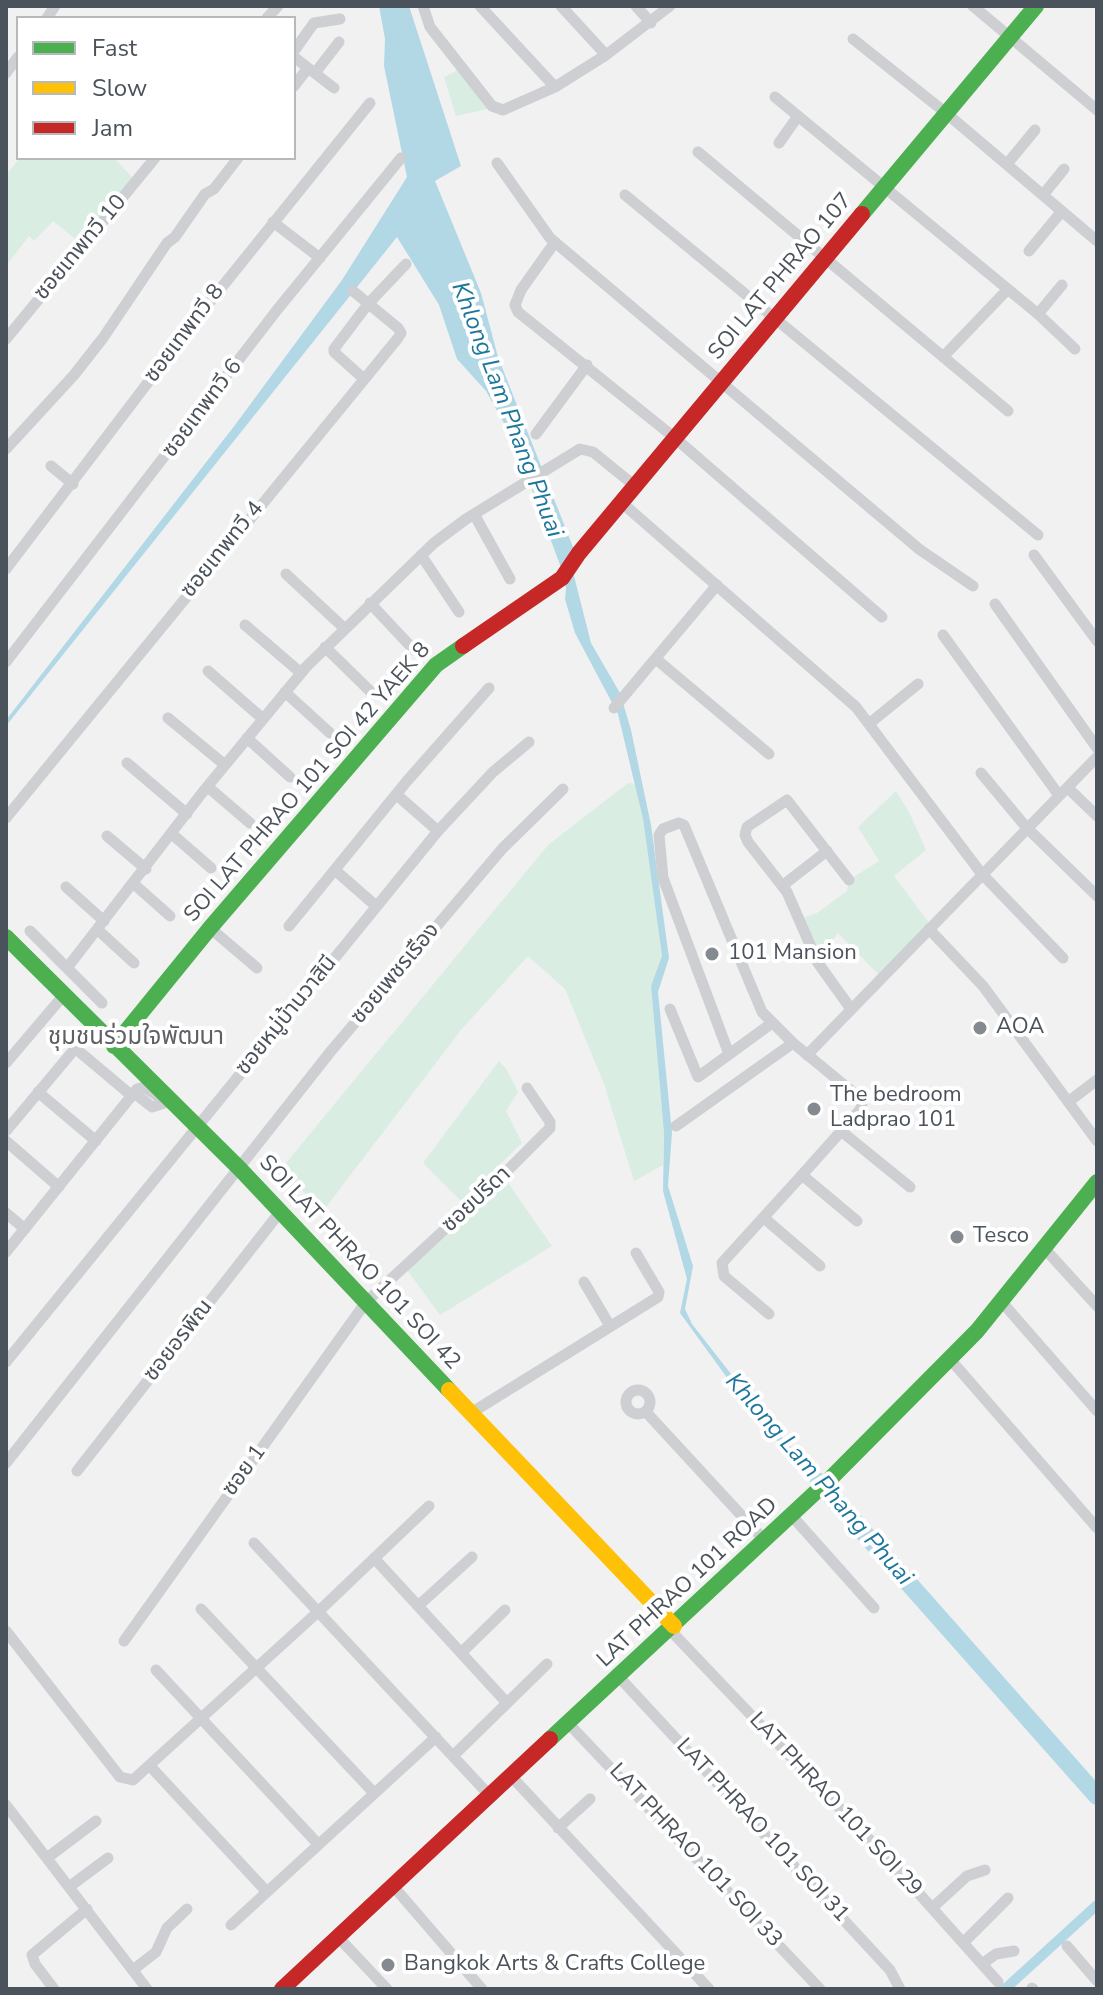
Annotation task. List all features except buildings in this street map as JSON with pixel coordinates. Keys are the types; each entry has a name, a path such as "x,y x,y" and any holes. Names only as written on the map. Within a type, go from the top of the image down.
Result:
{"street":[{"path":"423,6 430,27 492,106 507,109 555,87 606,55 670,6"},
{"path":"480,6 555,87"},
{"path":"561,6 606,55"},
{"path":"636,6 651,23"},
{"path":"973,6 1097,110"},
{"name":"SOI LAT PHRAO 107","path":"562,578 621,502 1036,6"},
{"path":"296,48 314,23 340,19"},
{"path":"853,39 1097,241"},
{"path":"296,84 339,42"},
{"path":"296,59 334,88"},
{"path":"775,97 1038,314 1075,349"},
{"name":"ซอยเทพทวี 8","path":"6,569 197,318 370,103"},
{"path":"779,143 798,116"},
{"path":"1007,164 1035,130"},
{"path":"698,152 1008,411"},
{"name":"ซอยเทพทวี 6","path":"6,662 401,158"},
{"name":"ซอยเทพทวี 10","path":"6,339 153,160"},
{"path":"6,449 74,375 167,243 236,160"},
{"path":"497,163 536,221 555,242 919,549 973,586"},
{"path":"1043,195 1064,169"},
{"path":"625,195 1038,535"},
{"path":"1029,251 1062,211"},
{"path":"273,222 320,258"},
{"path":"555,242 532,273 515,305 518,312 675,438 882,617"},
{"path":"364,379 334,351 368,304 406,264"},
{"path":"1038,314 1062,285"},
{"path":"943,357 1008,289"},
{"name":"ซอยเทพทวี 4","path":"6,818 401,333 353,291"},
{"path":"536,434 587,365"},
{"path":"67,968 301,673 370,603 450,530 571,453 583,449 590,450 635,486"},
{"path":"51,466 73,484"},
{"path":"621,502 856,707 981,873 1063,958"},
{"path":"479,511 510,579"},
{"path":"421,555 459,612"},
{"path":"1034,555 1097,641"},
{"path":"286,574 344,628"},
{"name":"SOI LAT PHRAO 101 SOI 42 YAEK 8","path":"114,1046 210,928 436,665 562,578"},
{"path":"614,708 717,585"},
{"path":"370,603 414,650"},
{"path":"995,604 1097,748"},
{"path":"245,625 301,673"},
{"path":"943,635 1063,791 1097,816"},
{"path":"325,647 370,691"},
{"path":"656,659 769,754"},
{"path":"208,671 263,719"},
{"path":"870,723 918,684"},
{"path":"289,926 489,688"},
{"path":"285,692 330,733"},
{"path":"168,718 225,765"},
{"path":"247,738 290,777"},
{"name":"ซอยหมู่บ้านวาสินี","path":"6,1362 438,831 493,772 529,742"},
{"path":"807,1055 1097,757"},
{"path":"127,763 187,814"},
{"path":"981,773 1026,827 1097,896"},
{"path":"208,787 250,823"},
{"name":"ซอยเพชรเรือง","path":"6,1463 331,1051 502,849 563,789"},
{"path":"397,795 438,831"},
{"path":"849,880 787,800 747,827 745,835 748,842 782,886 818,963 851,1009"},
{"path":"729,1054 663,878 659,835 663,829 679,823 684,825 762,1012 793,1043 860,1098 860,1110 722,1263 724,1276 769,1314"},
{"path":"172,834 211,868"},
{"path":"107,836 146,869"},
{"path":"782,886 827,851"},
{"path":"336,871 376,906"},
{"path":"134,884 170,916"},
{"path":"66,887 134,963"},
{"path":"210,928 257,968"},
{"path":"929,929 983,986 1097,1141"},
{"path":"30,931 102,1003"},
{"name":"SOI LAT PHRAO 101 SOI 42","path":"8,943 240,1169 672,1628"},
{"path":"6,1063 63,996"},
{"path":"670,1009 697,1076 772,1023"},
{"path":"6,1131 94,1026"},
{"path":"676,1126 793,1043"},
{"path":"75,1048 133,1094"},
{"path":"1068,1102 1097,1080"},
{"path":"6,1252 133,1094 143,1087 156,1095 164,1094"},
{"name":"ซอยปรีดา","path":"366,1302 550,1128 550,1122 527,1088"},
{"path":"38,1092 96,1141"},
{"path":"841,1131 910,1187"},
{"path":"6,1141 59,1187"},
{"path":"802,1175 857,1221"},
{"name":"LAT PHRAO 101 ROAD","path":"291,1986 814,1495 950,1359 1097,1182"},
{"name":"ซอยอรพิณ","path":"77,1471 280,1212"},
{"path":"6,1213 25,1229"},
{"path":"764,1218 820,1266"},
{"path":"1044,1248 1097,1306"},
{"path":"471,1413 659,1295 636,1253"},
{"path":"584,1282 610,1326"},
{"path":"1001,1301 1097,1411"},
{"name":"ซอย 1","path":"124,1641 366,1302"},
{"path":"950,1359 1097,1528"},
{"path":"646,1412 765,1541"},
{"path":"6,1631 120,1777 133,1780 429,1506"},
{"path":"792,1516 874,1608"},
{"path":"254,1543 491,1797"},
{"path":"418,1606 472,1557"},
{"path":"374,1558 507,1703"},
{"path":"201,1609 374,1793"},
{"path":"461,1653 505,1610"},
{"name":"LAT PHRAO 101 SOI 29","path":"672,1628 878,1848 998,1982"},
{"path":"453,1756 547,1664"},
{"path":"156,1670 318,1844"},
{"name":"LAT PHRAO 101 SOI 31","path":"619,1677 890,1970 900,1989"},
{"name":"LAT PHRAO 101 SOI 33","path":"569,1724 820,1989"},
{"path":"231,1925 436,1737"},
{"path":"150,1766 267,1892"},
{"path":"512,1777 709,1989"},
{"path":"558,1828 590,1799"},
{"path":"6,1805 147,1989"},
{"path":"47,1858 96,1821"},
{"path":"69,1887 108,1858"},
{"path":"932,1908 967,1876 985,1870"},
{"path":"394,1887 482,1989"},
{"path":"963,1943 1008,1898"},
{"path":"54,1989 32,1955 87,1909"},
{"path":"133,1970 156,1952 167,1928 187,1909"},
{"path":"339,1938 387,1989"},
{"path":"1067,1946 1097,1981"},
{"path":"982,1964 996,1954 1014,1951"}],"green space":[{"path":"458,70 487,109 456,116 444,77"},
{"path":"18,160 116,160 133,178 79,242 53,221 34,241 29,236 6,266 6,175"},
{"path":"628,783 635,784 643,819 662,956 651,987 664,1133 663,1165 634,1181 604,1084 565,989 528,956 461,1030 323,1211 281,1169 548,845"},
{"path":"896,791 926,850 894,876 930,924 879,975 838,933 821,956 802,918 817,913 847,891 849,880 879,861 858,827"},
{"path":"499,1061 518,1092 506,1111 522,1143 497,1167 552,1246 440,1315 407,1270 473,1213 423,1163"}],"water":[{"path":"379,6 409,6 461,166 435,181 481,293 498,357 573,547 573,572 591,643 620,693 631,730 651,825 669,958 658,992 672,1133 668,1186 693,1266 685,1309 692,1324 770,1424 812,1471 809,1474 760,1423 680,1313 687,1279 663,1191 664,1133 651,986 662,956 643,819 618,714 575,633 565,599 566,588 560,565 514,441 486,391 457,359 439,305 397,237 6,726 6,720 235,425 342,280 407,177 384,66 385,39"}],"waterway":[{"name":"Khlong Lam Phang Phuai","path":"802,1463 819,1482"},
{"name":"Khlong Lam Phang Phuai","path":"819,1482 1097,1796"},
{"path":"1005,1989 1097,1905"}],"traffic: fast":[{"path":"862,214 1036,6"},
{"path":"114,1046 210,928 436,665 463,646"},
{"path":"6,937 240,1169 449,1390"},
{"path":"550,1739 832,1477 977,1331 1097,1182"}],"traffic: slow":[{"path":"449,1390 674,1626"}],"traffic: jam":[{"path":"463,646 562,578 579,553 862,214"},
{"path":"282,1989 550,1739"}],"place":[{"name":"101 Mansion","path":"712,954"},
{"name":"AOA","path":"980,1028"},
{"name":"The bedroom Ladprao 101","path":"814,1109"},
{"name":"Tesco","path":"957,1237"},
{"name":"Bangkok Arts & Crafts College","path":"388,1965"}],"district":[{"name":"ชุมชนร่วมใจพัฒนา","path":"136,1038"}]}
